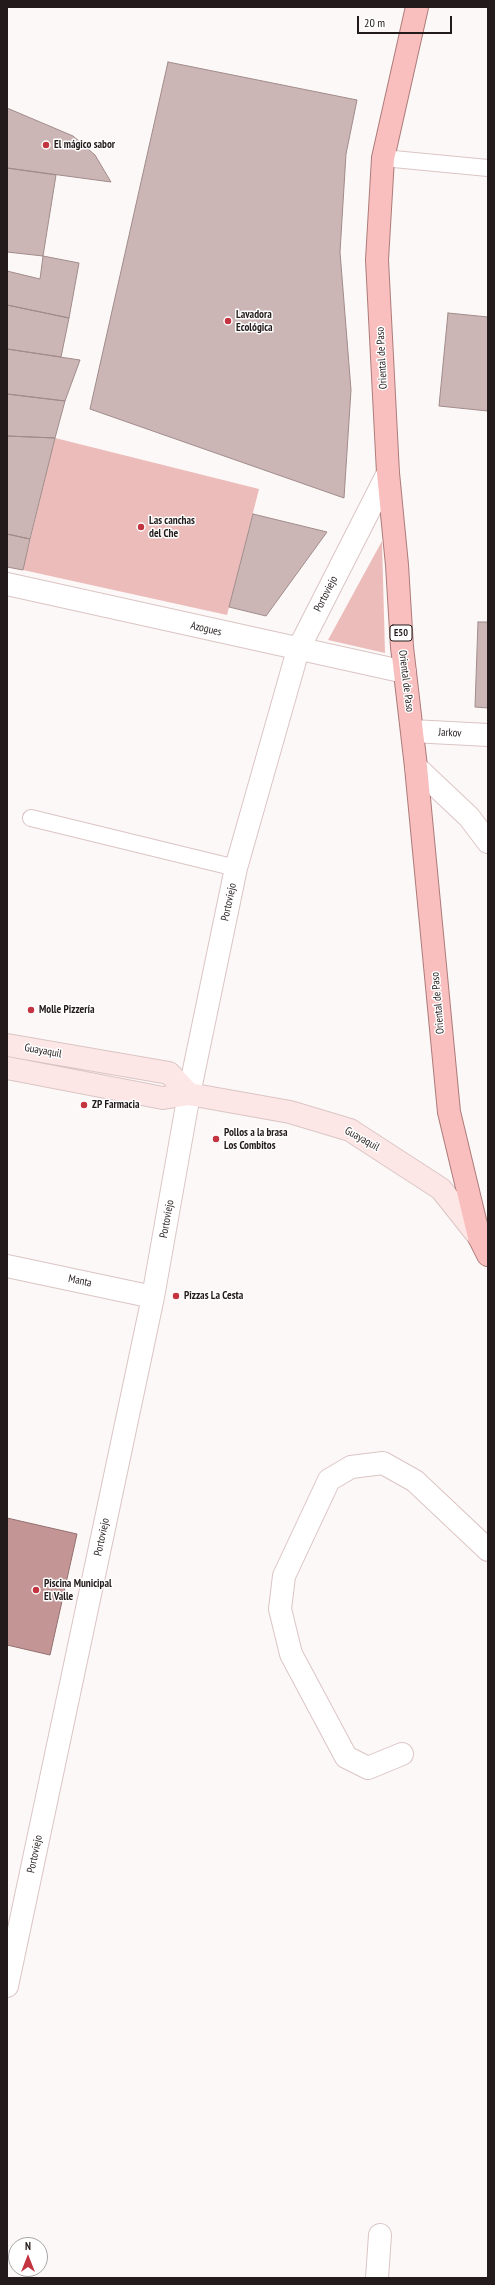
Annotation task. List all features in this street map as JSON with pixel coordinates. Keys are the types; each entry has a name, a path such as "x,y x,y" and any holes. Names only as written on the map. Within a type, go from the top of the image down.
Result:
{"highway":[{"name":"Oriental de Paso","path":"417,7 383,158 377,260 388,473 405,672 416,767 449,1112 483,1246"}],"main road":[{"name":"Guayaquil","path":"7,1045 169,1073 189,1094"},
{"name":"Guayaquil","path":"7,1068 163,1098 189,1094 290,1112 350,1130 441,1189 483,1246"}],"street":[{"name":"Portoviejo","path":"7,1986 153,1297 189,1094 236,868 298,650 388,473"},
{"name":"Azogues","path":"7,584 298,650 405,672"},
{"name":"Jarkov","path":"412,731 488,735"},
{"path":"416,767 469,817 488,842"},
{"name":"Manta","path":"7,1266 153,1297"},
{"path":"402,1754 368,1768 346,1757 292,1654 280,1609 284,1576 329,1480 351,1467 383,1463 416,1481 488,1550"},
{"path":"377,2278 380,2234"}],"lane":[{"path":"383,158 488,168"},
{"path":"31,818 236,868"}],"shaded area":[{"name":"Las canchas del Che","path":"55,438 259,489 227,615 23,570"},
{"path":"382,541 385,653 328,640"},
{"name":"Piscina Municipal El Valle","path":"7,1518 77,1534 50,1655 7,1645"}],"building":[{"name":"Lavadora Ecológica","path":"168,62 357,100 346,154 340,252 351,390 344,498 90,409"},
{"name":"El mágico sabor","path":"7,108 73,136 95,155 111,182 7,168"},
{"path":"7,168 56,175 43,256 7,252"},
{"path":"43,256 79,263 69,318 7,305 7,271 40,279"},
{"path":"7,305 69,318 61,357 7,349"},
{"path":"448,313 488,317 488,411 439,406"},
{"path":"7,349 80,360 65,401 7,394"},
{"path":"7,394 65,401 55,438 7,436"},
{"path":"7,436 55,438 30,539 7,534"},
{"path":"253,514 327,532 266,616 229,607"},
{"path":"7,534 30,539 23,570 7,567"},
{"path":"478,622 488,622 488,708 475,707"}],"place":[{"name":"El mágico sabor","path":"46,145"},
{"name":"Lavadora Ecológica","path":"228,321"},
{"name":"Las canchas del Che","path":"141,527"},
{"name":"Molle Pizzería","path":"31,1010"},
{"name":"ZP Farmacia","path":"84,1105"},
{"name":"Pollos a la brasa Los Combitos","path":"216,1139"},
{"name":"Pizzas La Cesta","path":"176,1296"},
{"name":"Piscina Municipal El Valle","path":"36,1590"}]}
